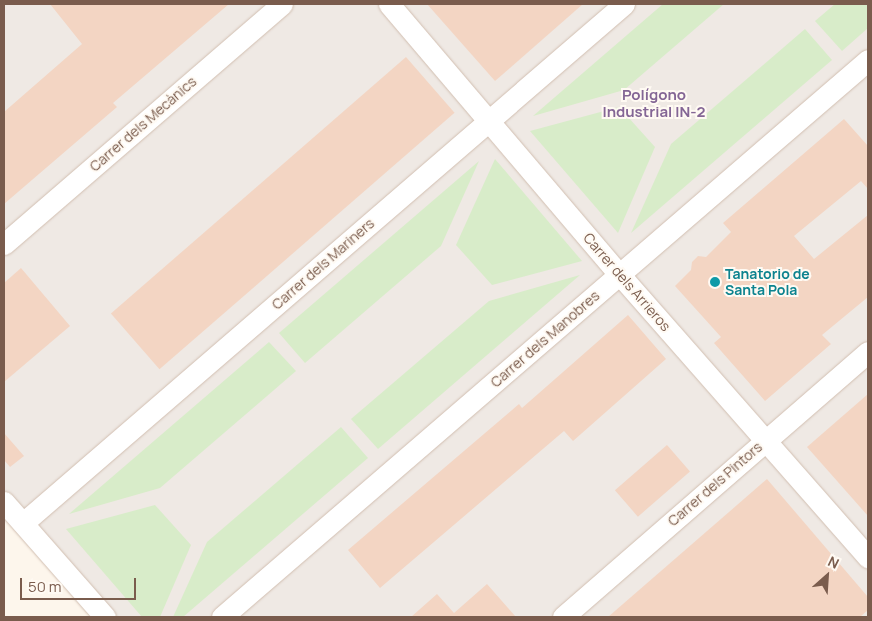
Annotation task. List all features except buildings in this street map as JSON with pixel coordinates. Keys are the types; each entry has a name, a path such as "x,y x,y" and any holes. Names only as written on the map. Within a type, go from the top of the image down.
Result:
{"lane":[{"name":"Carrer dels Mecànics","path":"4,244 282,4"},
{"name":"Carrer dels Arrieros","path":"388,4 620,275 868,557"},
{"name":"Carrer dels Mariners","path":"23,523 624,4"},
{"name":"Carrer dels Manobres","path":"222,617 868,60"},
{"name":"Carrer dels Pintors","path":"563,617 868,352"},
{"path":"4,502 105,617"}],"shaded area":[{"path":"4,4 868,4 868,617 105,617 4,502"}],"green space":[{"path":"663,4 724,4 624,90 533,116"},
{"path":"835,4 868,4 868,28 842,51 815,21"},
{"path":"805,29 832,60 631,233 671,144"},
{"path":"619,107 655,147 618,233 530,131"},
{"path":"495,159 582,261 492,285 456,245"},
{"path":"479,161 441,246 305,363 279,333"},
{"path":"580,275 378,449 351,419 489,301"},
{"path":"269,342 296,371 160,488 69,514"},
{"path":"341,427 368,458 183,617 173,617 207,542"},
{"path":"155,505 191,545 160,617 142,617 66,529"}],"place":[{"name":"Tanatorio de Santa Pola","path":"715,282"}],"district":[{"name":"Polígono Industrial IN-2","path":"654,102"}]}
